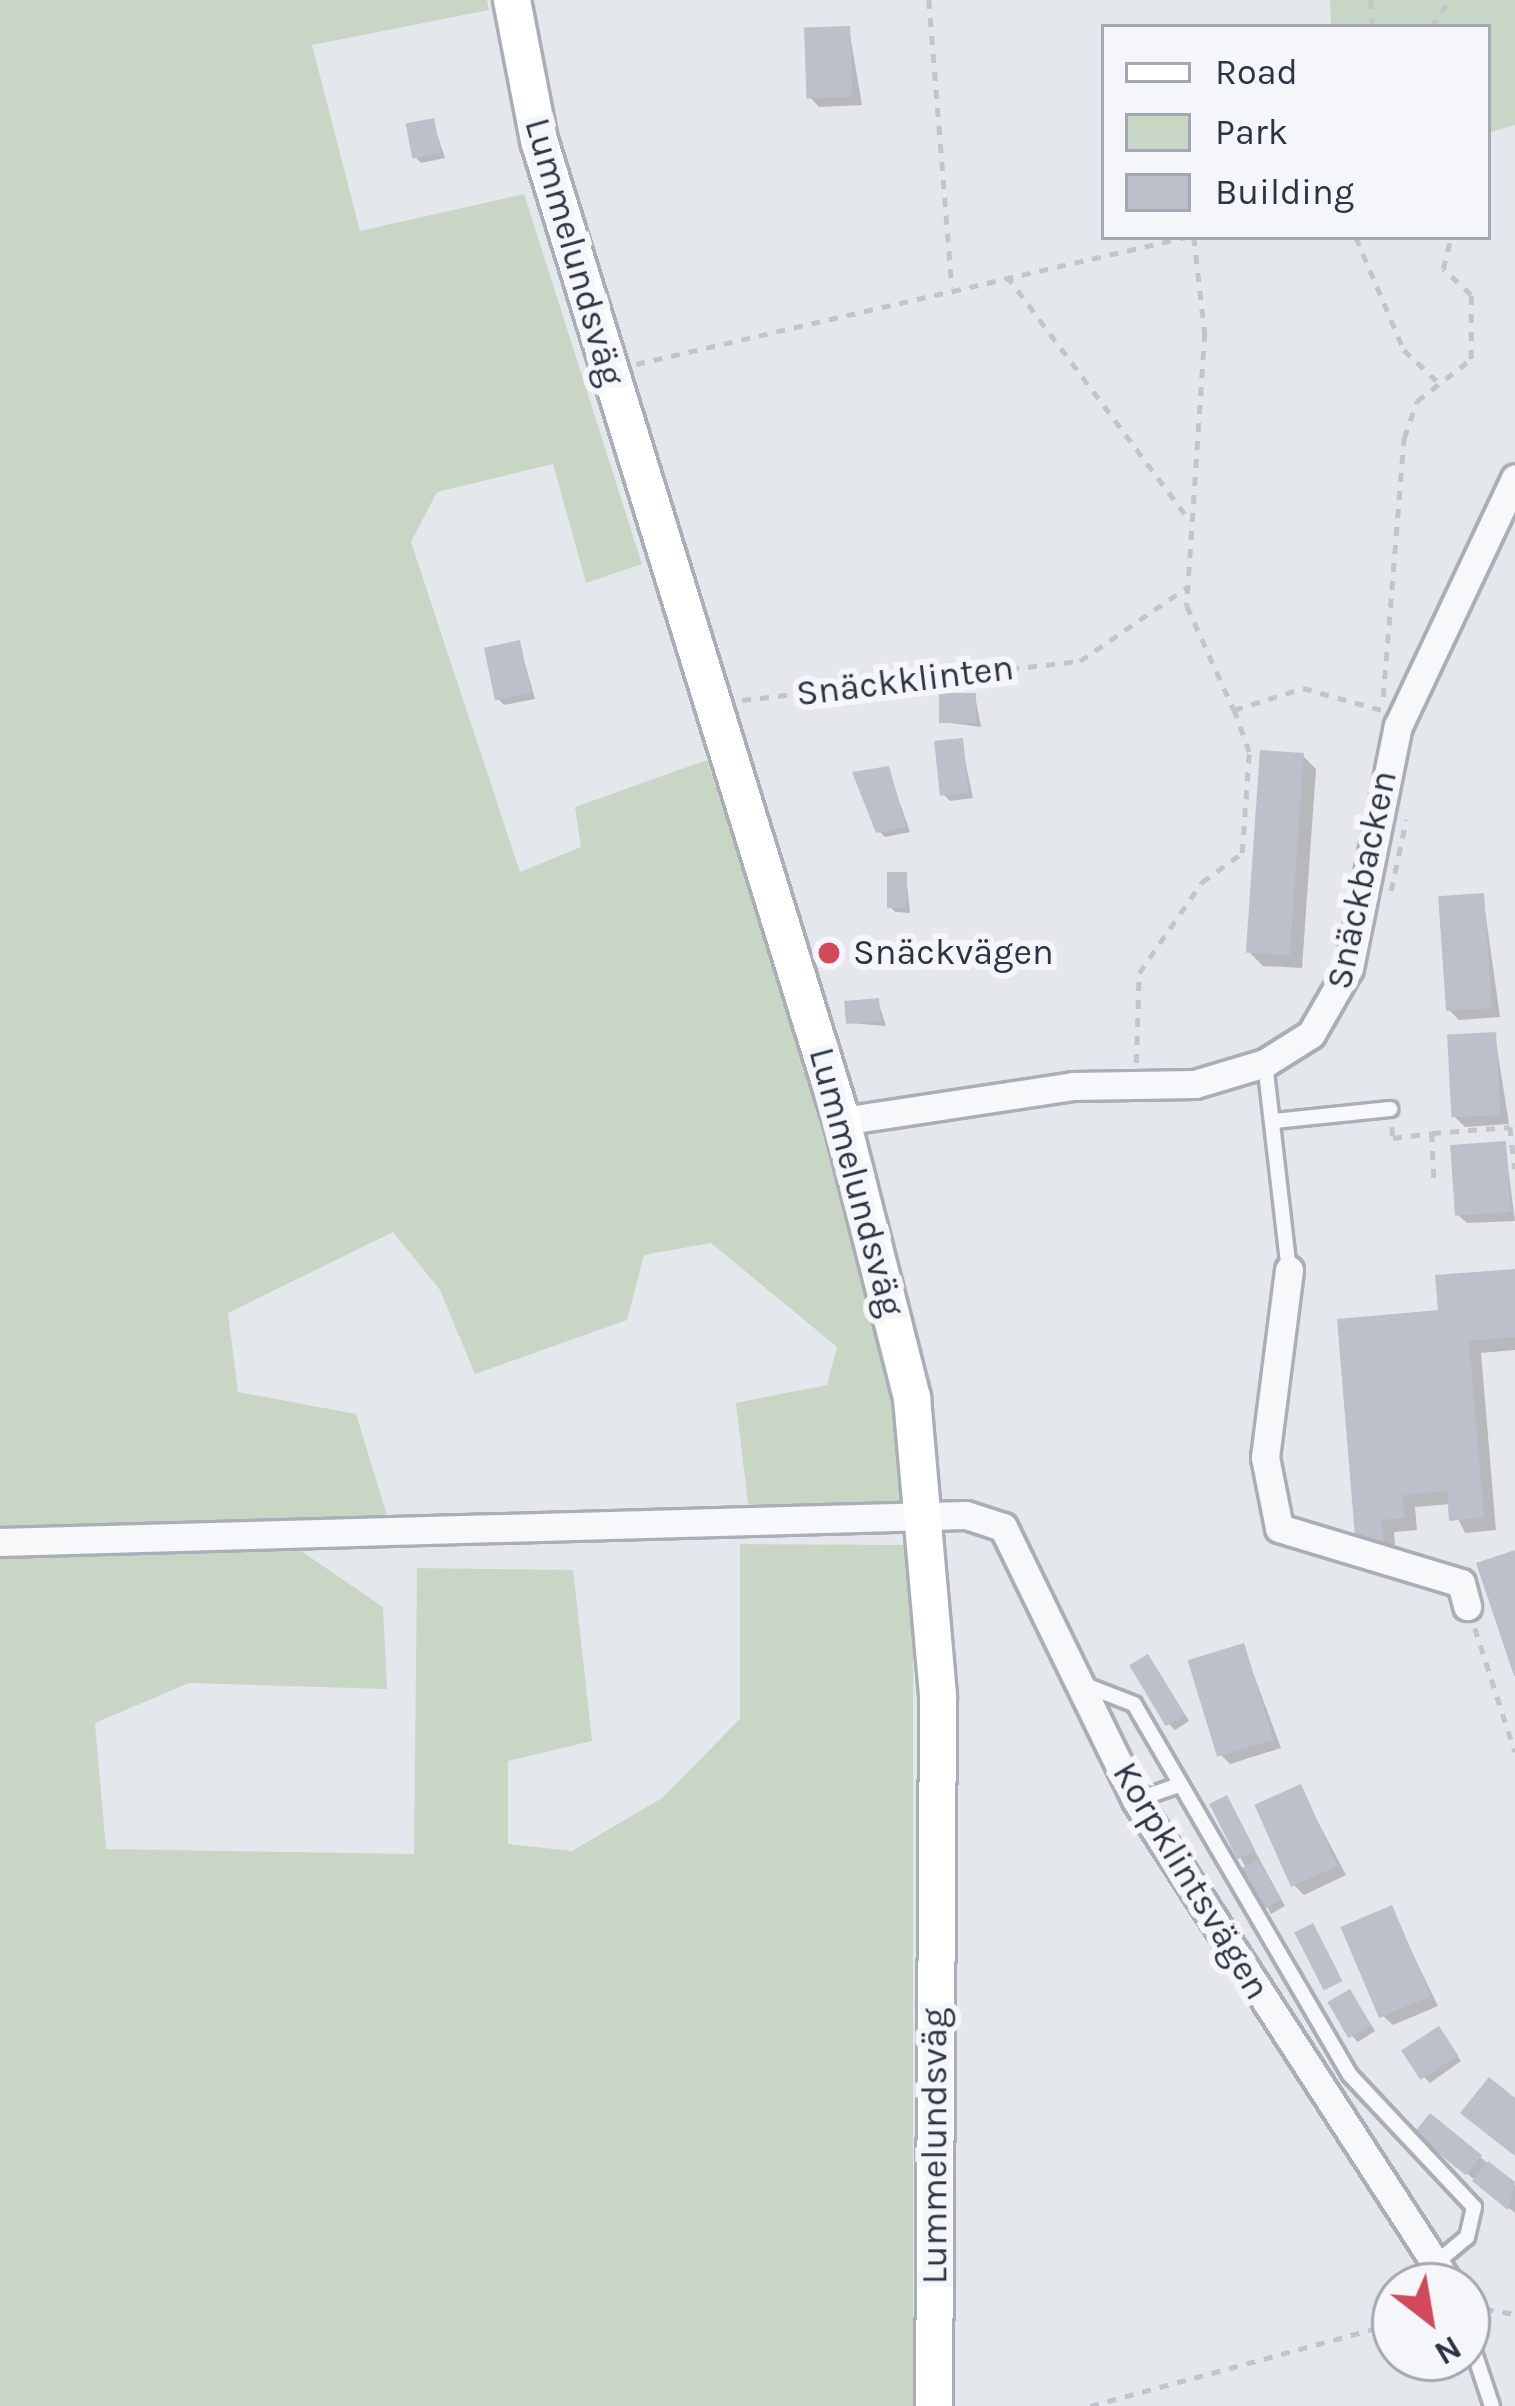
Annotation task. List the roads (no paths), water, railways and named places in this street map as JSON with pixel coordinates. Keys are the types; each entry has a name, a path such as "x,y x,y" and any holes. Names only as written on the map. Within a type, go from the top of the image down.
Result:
{"main road":[{"name":"Lummelundsväg","path":"512,0 593,323 842,1121 912,1398 938,1696 934,2406"}],"street":[{"name":"Snäckbacken","path":"842,1121 1135,1085 1195,1084 1265,1063 1311,1034 1341,994 1394,714 1515,478"},
{"path":"1288,1270 1265,1457 1279,1528 1461,1583 1467,1606"},
{"name":"Korpklintsvägen","path":"926,1519 980,1516 1003,1527 1136,1799 1436,2262"},
{"path":"0,1542 926,1519"}],"lane":[{"path":"1265,1063 1288,1270"},
{"path":"1274,1121 1390,1109"},
{"path":"1080,1683 1134,1704 1176,1786 1350,2074 1474,2207 1467,2237 1451,2262"},
{"path":"1136,1799 1176,1786"}],"place":[{"name":"Snäckvägen","path":"829,953"}]}
